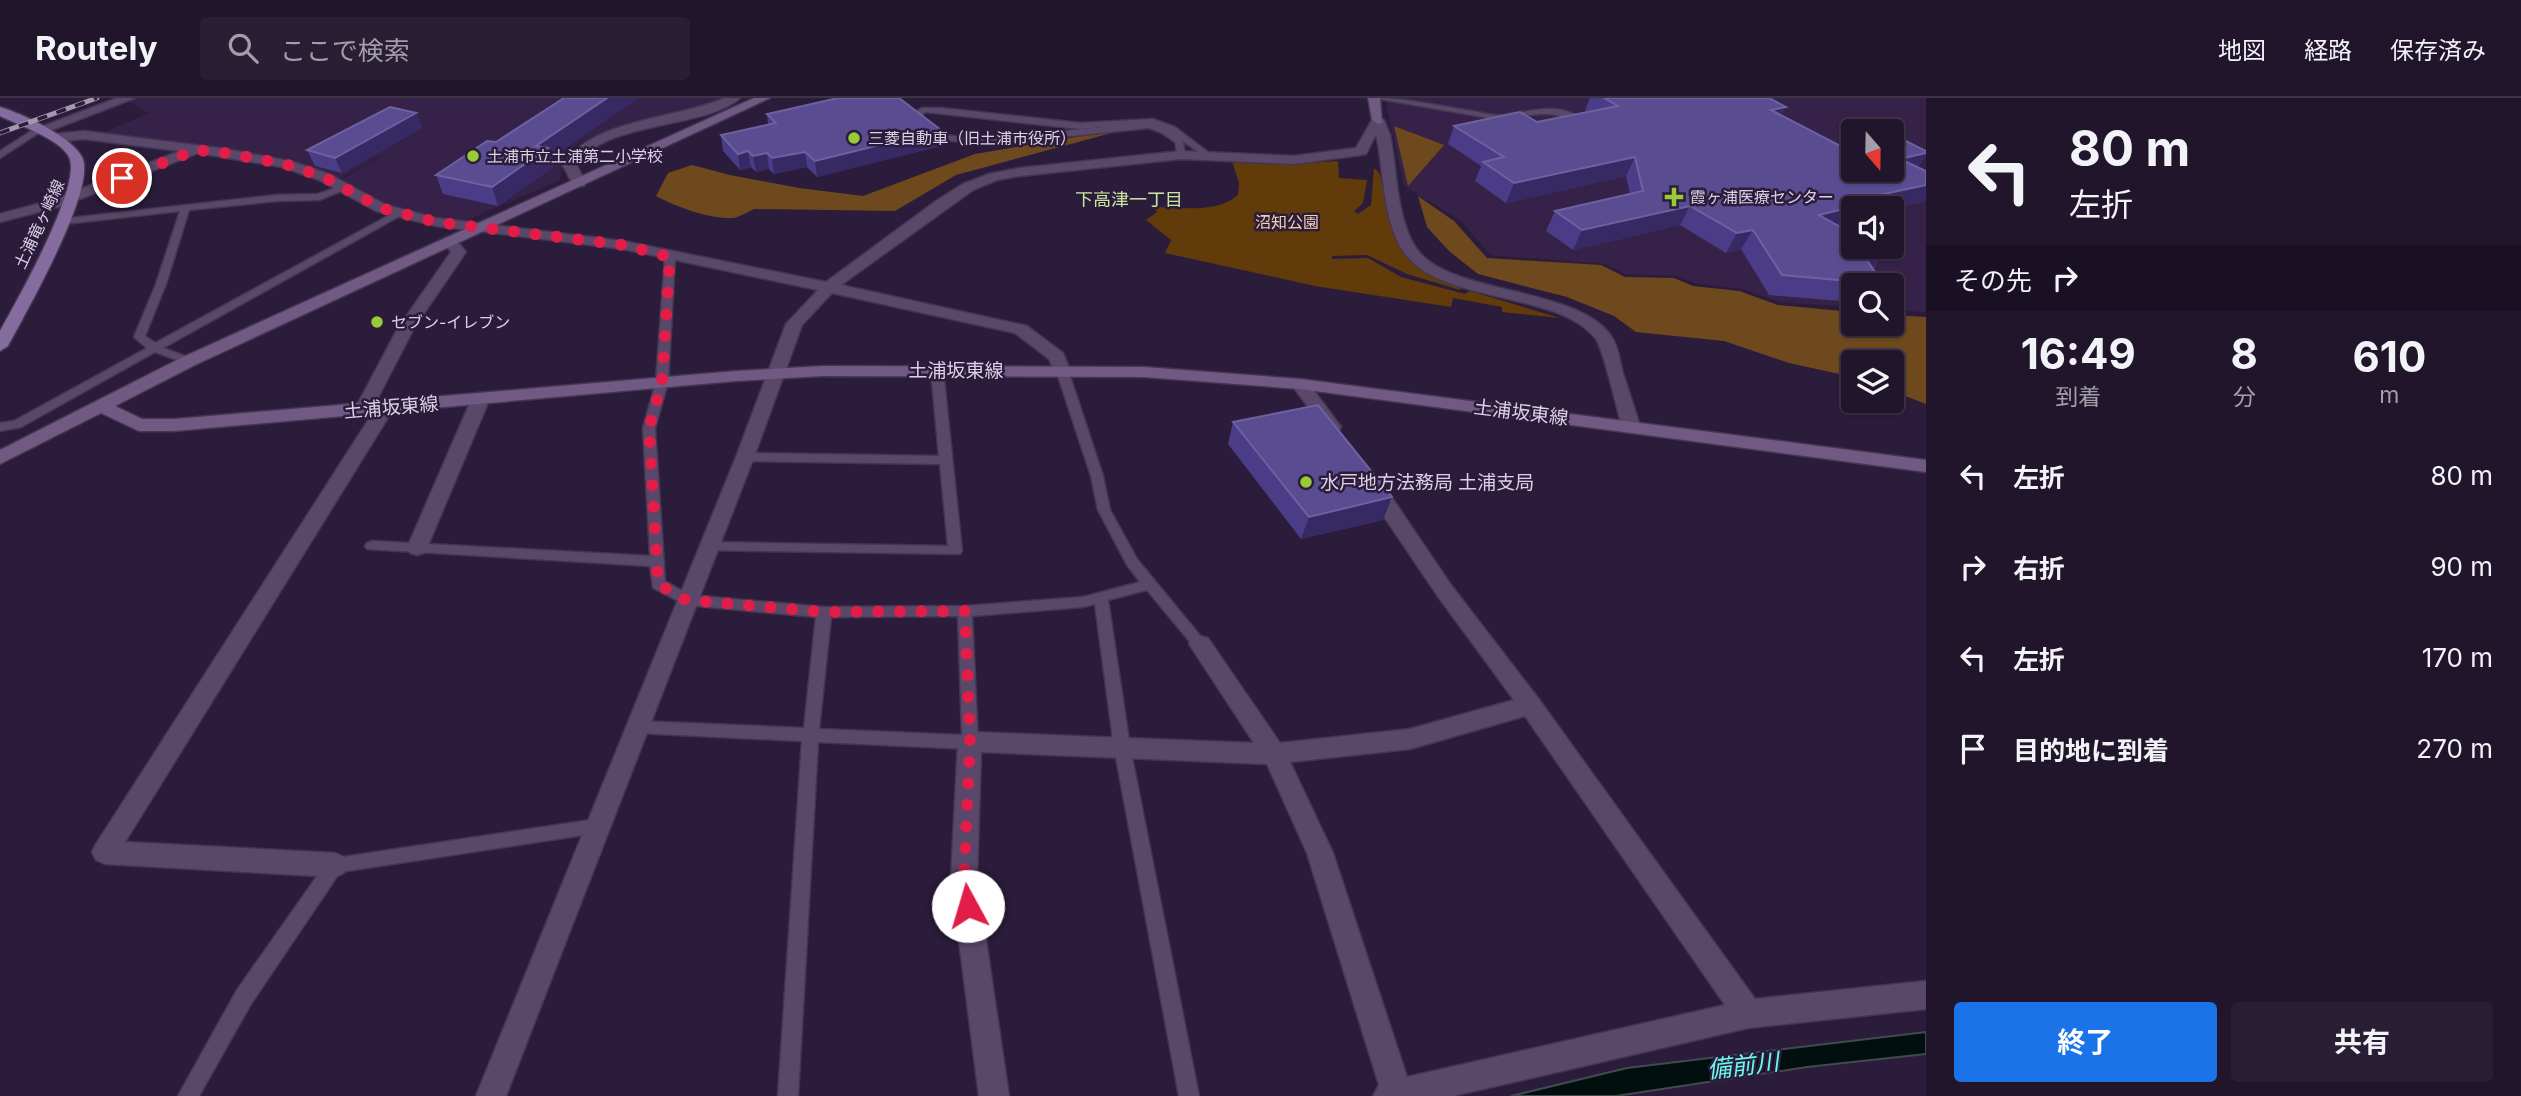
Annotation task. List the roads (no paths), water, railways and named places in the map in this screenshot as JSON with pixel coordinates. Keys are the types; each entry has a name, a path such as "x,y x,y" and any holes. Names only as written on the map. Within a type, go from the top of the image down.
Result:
{"main road":[{"path":"0,458 189,360 451,243 762,98"},
{"path":"1376,98 1378,120"},
{"name":"土浦竜ヶ崎線","path":"0,346 64,221 80,170 78,159 71,150 55,138 1,113"},
{"name":"土浦坂東線","path":"100,406 127,421 153,425 374,409 776,373 937,370 1144,372 1300,384 1926,466"}],"street":[{"path":"39,130 129,98"},
{"path":"579,183 570,166 578,152 620,134 687,116 734,98"},
{"path":"1368,158 1378,120"},
{"path":"1378,120 1384,135 1399,227 1415,257 1450,276 1558,310 1589,324 1605,339 1631,426"},
{"path":"55,138 84,135 285,164 324,177 381,208 400,213 478,230 623,245 1021,329 1057,357 1062,370"},
{"path":"0,218 73,196 197,150"},
{"path":"491,1096 745,457 794,324 830,288 941,204 968,187 994,177 1181,155 1294,160 1368,158 1391,172"},
{"path":"335,865 105,852 374,409 384,362 421,302 459,252 451,243"},
{"path":"1300,384 1340,439"},
{"path":"417,548 481,398"},
{"path":"1364,473 1444,590 1530,705 1748,1014"},
{"path":"1200,644 1274,754 1320,853 1393,1094 1748,1014 1926,995"},
{"path":"994,1096 964,879 970,742 1274,754 1410,739 1530,705"}],"lane":[{"path":"1376,98 1502,118 1521,127"},
{"path":"1502,118 1548,108 1563,111 1581,121 1579,126 1566,128"},
{"path":"1181,155 1179,141 1150,125 984,142 941,137 913,116 925,110 941,110 1080,126 1153,122 1172,129 1209,156"},
{"path":"0,155 39,130"},
{"path":"64,221 127,212 185,209 277,198 319,197 344,188"},
{"path":"185,209 139,337 156,349 189,360"},
{"path":"0,427 17,425 400,213"},
{"path":"670,257 662,382 649,428 658,584 686,600 824,612 965,611 1083,602 1151,584"},
{"path":"709,547 955,551 937,370"},
{"path":"1062,370 1097,476 1104,510 1132,562 1200,644"},
{"path":"745,457 946,460"},
{"path":"372,546 657,561"},
{"path":"1101,598 1122,747 1189,1096"},
{"path":"637,727 970,742 965,611"},
{"path":"788,1096 811,735 824,612"},
{"path":"188,1096 244,997 335,865 597,825"}],"water":[{"name":"備前川","path":"1926,1032 1926,1054 1807,1067 1616,1096 1511,1096 1627,1068"}],"railway":[{"path":"0,133 97,98"}],"place":[{"name":"三菱自動車（旧土浦市役所）","path":"854,138"},
{"name":"土浦市立土浦第二小学校","path":"473,156"},
{"name":"霞ヶ浦医療センター","path":"1674,197"},
{"name":"セブン-イレブン","path":"377,322"},
{"name":"水戸地方法務局 土浦支局","path":"1306,482"}],"district":[{"name":"下高津一丁目","path":"1129,200"}],"park label":[{"name":"沼知公園","path":"1287,222"}]}
